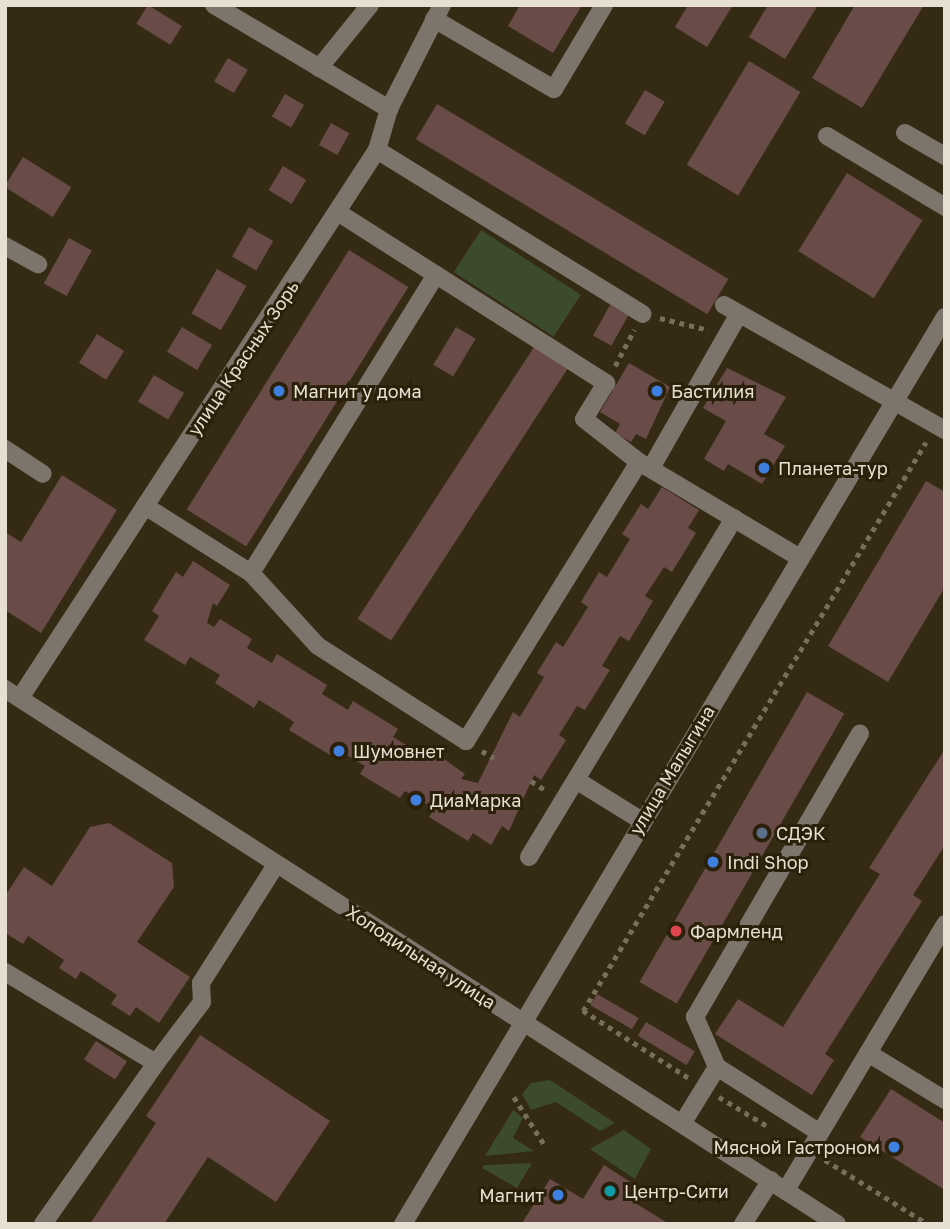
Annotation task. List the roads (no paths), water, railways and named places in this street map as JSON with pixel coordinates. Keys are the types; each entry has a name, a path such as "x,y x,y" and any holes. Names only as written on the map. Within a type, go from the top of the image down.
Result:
{"street":[{"path":"214,5 389,109"},
{"path":"319,68 370,5"},
{"path":"438,12 554,89 604,5"},
{"name":"улица Красных Зорь","path":"13,693 145,506 339,213 377,150 389,109 438,12"},
{"path":"905,132 945,156"},
{"path":"827,136 945,207"},
{"path":"377,150 643,314"},
{"path":"339,213 606,383 584,419 645,465 800,558"},
{"path":"5,246 38,264"},
{"path":"251,573 436,275"},
{"path":"145,506 251,573 318,646 466,741 645,465 732,310 895,400 940,428"},
{"name":"улица Малыгина","path":"403,1224 521,1021 945,317"},
{"path":"5,449 43,474"},
{"path":"530,857 734,518"},
{"name":"Холодильная улица","path":"13,693 276,865 838,1224"},
{"path":"820,1133 716,1067 695,1017 860,733"},
{"path":"576,780 642,821"},
{"path":"43,1224 202,1002 201,983 276,865"},
{"path":"743,1224 810,1151 943,930"},
{"path":"5,972 156,1063"},
{"path":"868,1053 945,1100"},
{"path":"682,1124 716,1067"}],"place":[{"name":"Магнит у дома","path":"279,391"},
{"name":"Бастилия","path":"657,391"},
{"name":"Планета-тур","path":"764,468"},
{"name":"Шумовнет","path":"339,751"},
{"name":"ДиаМарка","path":"416,800"},
{"name":"СДЭК","path":"762,833"},
{"name":"Indi Shop","path":"713,862"},
{"name":"Фармленд","path":"676,931"},
{"name":"Мясной Гастроном","path":"894,1147"},
{"name":"Центр-Сити","path":"610,1191"},
{"name":"Магнит","path":"558,1195"}]}
